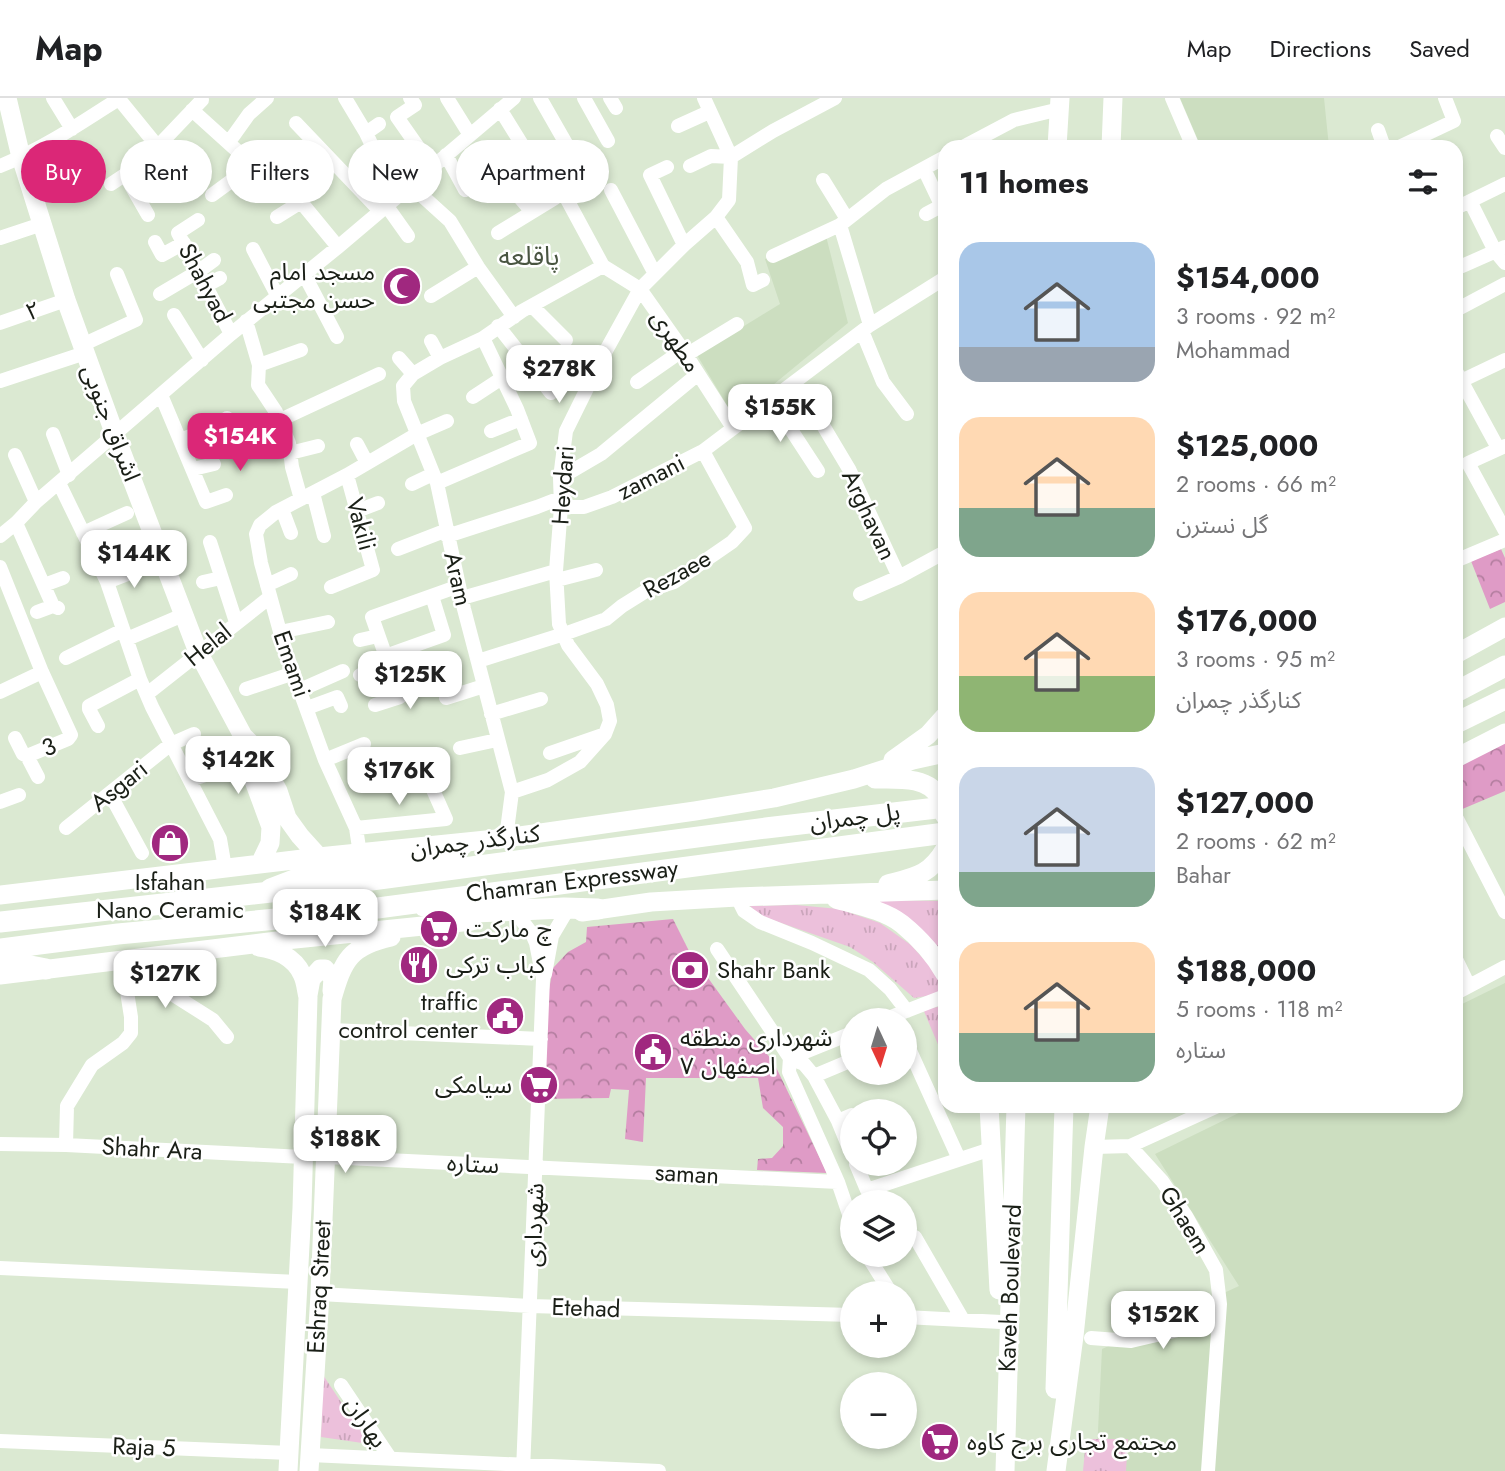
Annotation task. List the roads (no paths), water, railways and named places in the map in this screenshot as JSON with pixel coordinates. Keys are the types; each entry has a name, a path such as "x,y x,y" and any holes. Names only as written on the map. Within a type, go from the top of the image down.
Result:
{"highway":[{"path":"1463,688 1505,666"},
{"path":"1463,720 1505,699"},
{"name":"پل چمران","path":"766,828 938,808"},
{"name":"Chamran Expressway","path":"0,922 257,894 766,828"},
{"name":"پل چمران","path":"768,856 938,834"},
{"name":"Chamran Expressway","path":"0,948 340,913 768,856"},
{"path":"412,903 452,913 598,909"},
{"path":"0,911 81,913"},
{"path":"0,960 46,969"}],"main road":[{"name":"اشراق جنوبی","path":"7,98 21,157"},
{"path":"1111,140 1113,98"},
{"path":"1058,140 1060,103"},
{"name":"اشراق جنوبی","path":"35,203 83,349 198,652 243,736 255,748 278,791 287,818 319,857"},
{"path":"1463,650 1505,626"},
{"path":"854,779 910,749 938,724"},
{"path":"1463,754 1505,733"},
{"name":"اشراق جنوبی","path":"243,736 244,754 271,827 270,843 260,863"},
{"name":"کنارگذر چمران","path":"0,895 260,863 467,843 761,800 854,779 938,755"},
{"path":"854,779 902,779 928,785 938,795"},
{"path":"257,894 304,875 442,860 467,843"},
{"path":"821,894 885,885 917,877 938,861"},
{"path":"0,975 443,923 565,914 651,902 938,890"},
{"path":"821,894 880,913 901,924 921,942 938,965"},
{"name":"Eshraq Street","path":"309,1463 320,1294 332,999 339,974 347,960 359,948 378,940 443,923"},
{"name":"Eshraq Street","path":"247,945 273,949 284,954 303,975 308,997 298,1282 288,1462"},
{"path":"308,997 311,979 320,968 325,969 333,978 332,999"},
{"path":"989,1113 1007,1393"},
{"name":"Kaveh Boulevard","path":"1005,1471 1016,1113"},
{"name":"Kaveh Boulevard","path":"1054,1471 1064,1113"},
{"path":"1054,1471 1080,1284 1096,1113"}],"street":[{"path":"53,98 72,129"},
{"path":"52,140 120,98 157,140"},
{"path":"230,140 249,114 267,98"},
{"path":"345,98 369,140"},
{"path":"410,98 415,105 397,117 413,140"},
{"path":"447,98 470,135"},
{"path":"540,98 564,140"},
{"path":"584,98 607,140"},
{"path":"1172,98 1190,140"},
{"path":"1414,140 1454,121 1445,98"},
{"path":"691,166 711,156 731,157 833,99"},
{"path":"442,158 507,102 526,140"},
{"path":"977,140 1014,120 1060,103"},
{"path":"164,140 197,105 227,140"},
{"path":"678,126 707,105 731,157"},
{"path":"296,123 408,236"},
{"path":"366,133 379,124"},
{"path":"1378,130 1382,140"},
{"path":"446,155 456,173"},
{"path":"0,166 21,157"},
{"name":"Heydari","path":"605,734 610,721 607,705 597,684 568,645 559,624 557,576 560,478 568,425 640,289 716,217 729,200 731,157"},
{"path":"773,256 844,222 886,189 938,161"},
{"path":"667,167 650,175 684,245"},
{"path":"923,169 938,199"},
{"path":"111,184 120,178"},
{"path":"823,180 844,222 866,328 883,382 907,414"},
{"path":"1463,204 1505,184"},
{"path":"212,195 226,185"},
{"path":"611,190 655,274"},
{"path":"1470,201 1500,249 1505,263"},
{"path":"141,203 148,215"},
{"path":"277,217 299,203"},
{"path":"302,203 338,247"},
{"path":"0,536 246,321 388,203"},
{"path":"431,203 450,221 478,267 514,317"},
{"path":"524,203 532,212"},
{"path":"498,233 547,203"},
{"path":"569,203 603,266 640,289"},
{"path":"926,214 938,210"},
{"path":"716,217 747,262 753,285 763,280"},
{"path":"155,242 162,255 198,220"},
{"path":"0,238 42,224"},
{"name":"Shahyad","path":"181,238 199,271 213,282 231,334"},
{"path":"253,249 278,295"},
{"path":"1463,266 1500,249"},
{"path":"160,294 214,260"},
{"path":"399,358 413,374 483,338 498,326 603,266"},
{"path":"431,296 478,267"},
{"path":"0,381 83,349 136,320 117,274"},
{"path":"304,274 337,337"},
{"name":"zamani","path":"398,550 537,507 560,502 584,507 612,497 703,451 866,328 938,282"},
{"path":"1463,306 1505,284"},
{"name":"مطهری","path":"640,289 685,352 733,428"},
{"name":"۲","path":"0,323 66,300"},
{"path":"532,306 566,340"},
{"path":"174,315 202,360"},
{"path":"246,321 259,365 258,385 276,412 292,467 324,536"},
{"path":"637,382 737,324"},
{"path":"498,326 551,393"},
{"path":"412,484 435,479 530,443 483,338"},
{"path":"430,341 440,358"},
{"path":"259,365 301,350"},
{"path":"1463,375 1505,360"},
{"path":"560,478 601,454 698,373"},
{"path":"226,418 242,456 282,427 379,374"},
{"name":"Aram","path":"413,374 403,386 404,401 435,479 512,792 506,838"},
{"path":"473,397 502,378"},
{"path":"1463,383 1502,447 1463,464"},
{"name":"Arghavan","path":"789,387 815,412 849,469 899,577"},
{"path":"161,395 206,502 226,495"},
{"path":"771,399 818,471"},
{"path":"491,431 521,419"},
{"path":"291,533 282,509 417,434 447,421"},
{"path":"180,440 198,433"},
{"path":"53,434 64,479 83,533 107,582 140,679 220,839 225,868"},
{"path":"358,444 367,463"},
{"path":"290,453 318,446"},
{"name":"Rezaee","path":"564,634 606,619 646,591 674,582 732,542 746,528 703,451"},
{"path":"15,456 36,502"},
{"path":"193,469 214,464"},
{"path":"1463,466 1505,531"},
{"name":"Vakili","path":"331,587 373,570 347,475"},
{"path":"357,511 378,503"},
{"name":"Emami","path":"282,509 260,525 256,534 269,591 293,673 326,760 356,828"},
{"path":"83,533 127,513"},
{"path":"16,523 55,607 37,612"},
{"path":"1463,558 1505,540"},
{"path":"210,542 236,622"},
{"name":"Arghavan","path":"860,594 938,556"},
{"path":"107,582 149,566"},
{"path":"0,567 42,672 0,692"},
{"path":"374,705 400,697 372,617 432,596 596,570"},
{"name":"Helal","path":"147,694 291,574"},
{"path":"44,585 63,578"},
{"path":"204,582 222,578"},
{"path":"360,674 444,635 432,596"},
{"path":"0,612 15,605"},
{"path":"66,658 183,615"},
{"path":"280,632 328,622"},
{"path":"478,661 564,634"},
{"path":"360,640 378,636"},
{"path":"300,690 343,671"},
{"name":"3","path":"27,756 71,737 42,672"},
{"path":"246,689 293,673"},
{"path":"98,726 89,706 140,679"},
{"path":"446,698 484,686"},
{"path":"307,708 337,697 341,706"},
{"path":"491,714 541,699"},
{"name":"Asgari","path":"66,828 171,744 194,734"},
{"path":"550,753 605,734"},
{"path":"512,792 548,780 580,762 605,734"},
{"path":"15,738 38,777"},
{"path":"460,748 498,740"},
{"path":"326,760 364,744"},
{"path":"360,854 356,828 446,819 421,763"},
{"path":"190,780 211,773"},
{"path":"110,794 142,853"},
{"path":"0,802 19,795"},
{"path":"1463,831 1505,912"},
{"path":"737,897 744,911 760,922 869,970 890,989 905,1008"},
{"name":"شهرداری","path":"543,979 552,936 565,914"},
{"name":"شهرداری","path":"520,918 536,943 543,979 524,1468"},
{"path":"717,949 790,1058 804,1064 814,1076 840,1126"},
{"path":"154,956 161,987 213,1020 227,1037"},
{"path":"66,1145 67,1106 92,1065 123,1043 131,1033 122,960"},
{"path":"1463,988 1505,967"},
{"path":"915,1008 938,999"},
{"path":"331,1030 541,1039"},
{"path":"790,1058 840,1038"},
{"path":"790,1058 789,1072 841,1190"},
{"path":"814,1076 840,1065"},
{"path":"917,1066 938,1111"},
{"path":"939,1113 960,1159"},
{"path":"1094,1147 1130,1146 1203,1113"},
{"name":"Shahr Ara","path":"0,1144 303,1157"},
{"name":"Ghaem","path":"1130,1146 1162,1181 1186,1216 1216,1270 1220,1304 1208,1471"},
{"path":"917,1173 991,1149"},
{"name":"ستاره","path":"326,1157 536,1167"},
{"name":"saman","path":"536,1167 838,1182"},
{"path":"861,1176 867,1190 909,1176"},
{"path":"917,1240 963,1320"},
{"path":"0,1268 298,1282"},
{"name":"Etehad","path":"320,1294 530,1307 840,1315"},
{"path":"1091,1338 1131,1341 1178,1330 1220,1304"},
{"path":"917,1316 1001,1322"},
{"name":"بهاران","path":"341,1385 390,1458"},
{"name":"Raja 5","path":"0,1441 288,1462"},
{"path":"309,1463 390,1458 524,1468 659,1471"}],"place":[{"name":"مسجد امام حسن مجتبی","path":"402,286"},
{"name":"Isfahan Nano Ceramic","path":"170,843"},
{"name":"چ مارکت","path":"439,929"},
{"name":"کباب ترکی","path":"419,965"},
{"name":"Shahr Bank","path":"690,970"},
{"name":"traffic control center","path":"505,1016"},
{"name":"شهرداری منطقه ۷ اصفهان","path":"653,1052"},
{"name":"سیامکی","path":"539,1085"},
{"name":"مجتمع تجاری برج کاوه","path":"940,1442"}],"district":[{"name":"پاقلعه","path":"529,256"}]}
